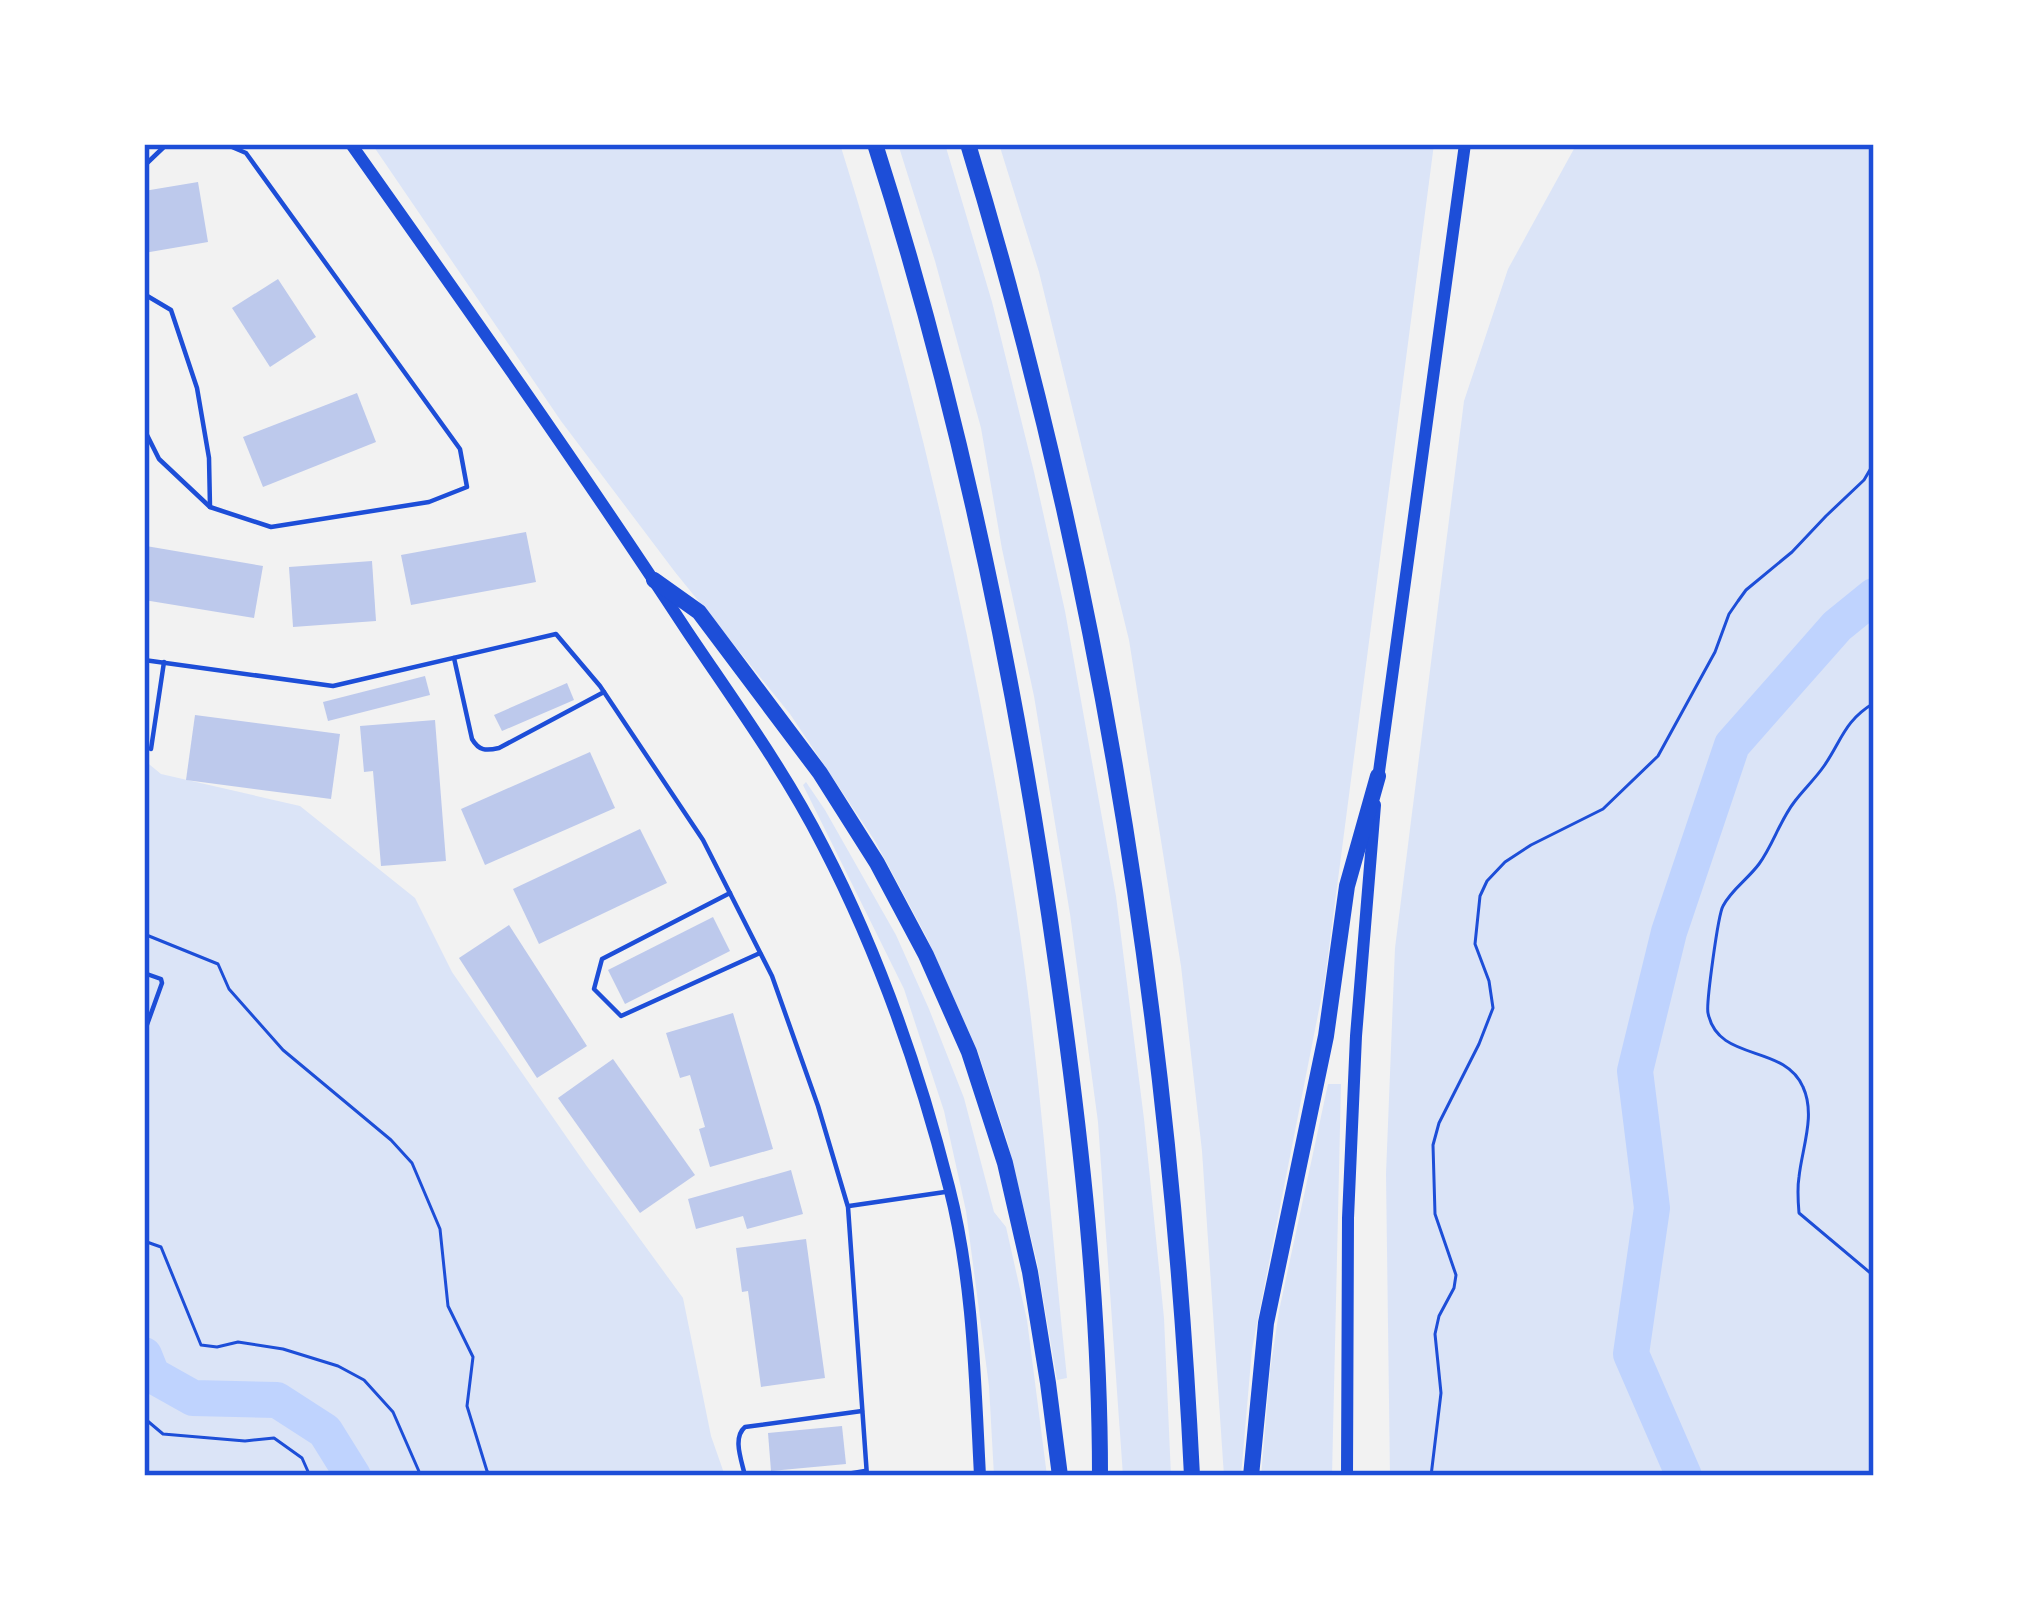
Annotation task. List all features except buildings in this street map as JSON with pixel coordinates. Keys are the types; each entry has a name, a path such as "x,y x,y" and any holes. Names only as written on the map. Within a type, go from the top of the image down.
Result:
{"highway":[{"path":"874,144 957,439 1044,874 1083,1168 1100,1392 1100,1476"},
{"path":"968,144 1055,466 1114,750 1160,1066 1184,1322 1192,1476"},
{"path":"654,580 699,612 808,757 877,862 926,955 969,1052 1005,1163 1030,1271 1060,1476"},
{"path":"1251,1476 1266,1323 1326,1036 1347,886 1378,776"}],"main road":[{"path":"351,144 552,427 785,780 869,942 901,1026 950,1191 963,1260 980,1476"},
{"path":"1347,1476 1348,1218 1356,1036 1378,776 1465,144"}],"lane":[{"path":"144,166 167,144"},
{"path":"144,429 159,459 210,507 271,527 429,502 467,487 460,449 246,153 225,144"},
{"path":"144,294 171,310 197,388 209,458 210,507"},
{"path":"144,659 333,686 556,634 604,692 703,840 772,976 818,1106 848,1207 867,1474 835,1476"},
{"path":"454,658 472,739 487,750 604,692"},
{"path":"151,749 164,662"},
{"path":"730,893 602,959 594,989 622,1016 760,953"},
{"path":"144,973 162,983 144,1033"},
{"path":"848,1207 950,1191"},
{"path":"745,1476 738,1438 745,1427 862,1411"}],"path":[{"path":"1431,1476 1441,1393 1436,1334 1456,1275 1436,1214 1433,1144 1493,1008 1475,944 1480,896 1505,862 1603,809 1658,757 1715,652 1729,614 1746,590 1792,553 1864,480 1874,463"},
{"path":"1874,703 1846,726 1757,867 1724,902 1707,1011 1722,1040 1768,1055 1793,1071 1808,1104 1799,1213 1874,1276"},
{"path":"144,934 218,964 229,989 284,1050 412,1163 440,1229 448,1306 473,1358 467,1406 491,1476"},
{"path":"144,1241 160,1247 201,1345 238,1342 284,1349 338,1366 364,1380 393,1412 421,1476"},
{"path":"144,1418 163,1434 245,1441 274,1438 302,1458 310,1476"}],"shaded area":[{"path":"372,144 840,144 919,427 983,714 1024,966 1067,1378 1057,1380 1037,1262 1007,1140 978,1052 926,936 875,841 790,714 561,421"},
{"path":"898,144 945,144 992,302 1065,611 1116,896 1144,1119 1164,1318 1171,1476 1123,1476 1098,1122 1034,696 981,428"},
{"path":"999,144 1434,144 1325,979 1252,1349 1241,1476 1224,1476 1202,1151 1181,966 1129,640 1039,272"},
{"path":"1579,144 1874,144 1874,1476 1390,1476 1386,1174 1395,948 1464,401 1508,269"},
{"path":"144,760 161,774 300,806 415,898 452,972 683,1298 711,1436 725,1476 144,1476"},
{"path":"806,782 896,935 964,1098 994,1212 1006,1227 1027,1320 1047,1476 994,1476 989,1386 966,1211 944,1111 904,989 803,785"},
{"path":"1328,1084 1341,1084 1332,1476 1261,1476 1279,1311"}],"waterway":[{"path":"1684,1476 1631,1354 1652,1208 1635,1071 1669,932 1732,745 1837,626 1874,596"},
{"path":"144,1355 152,1375 193,1398 277,1400 325,1431 353,1476"}]}
